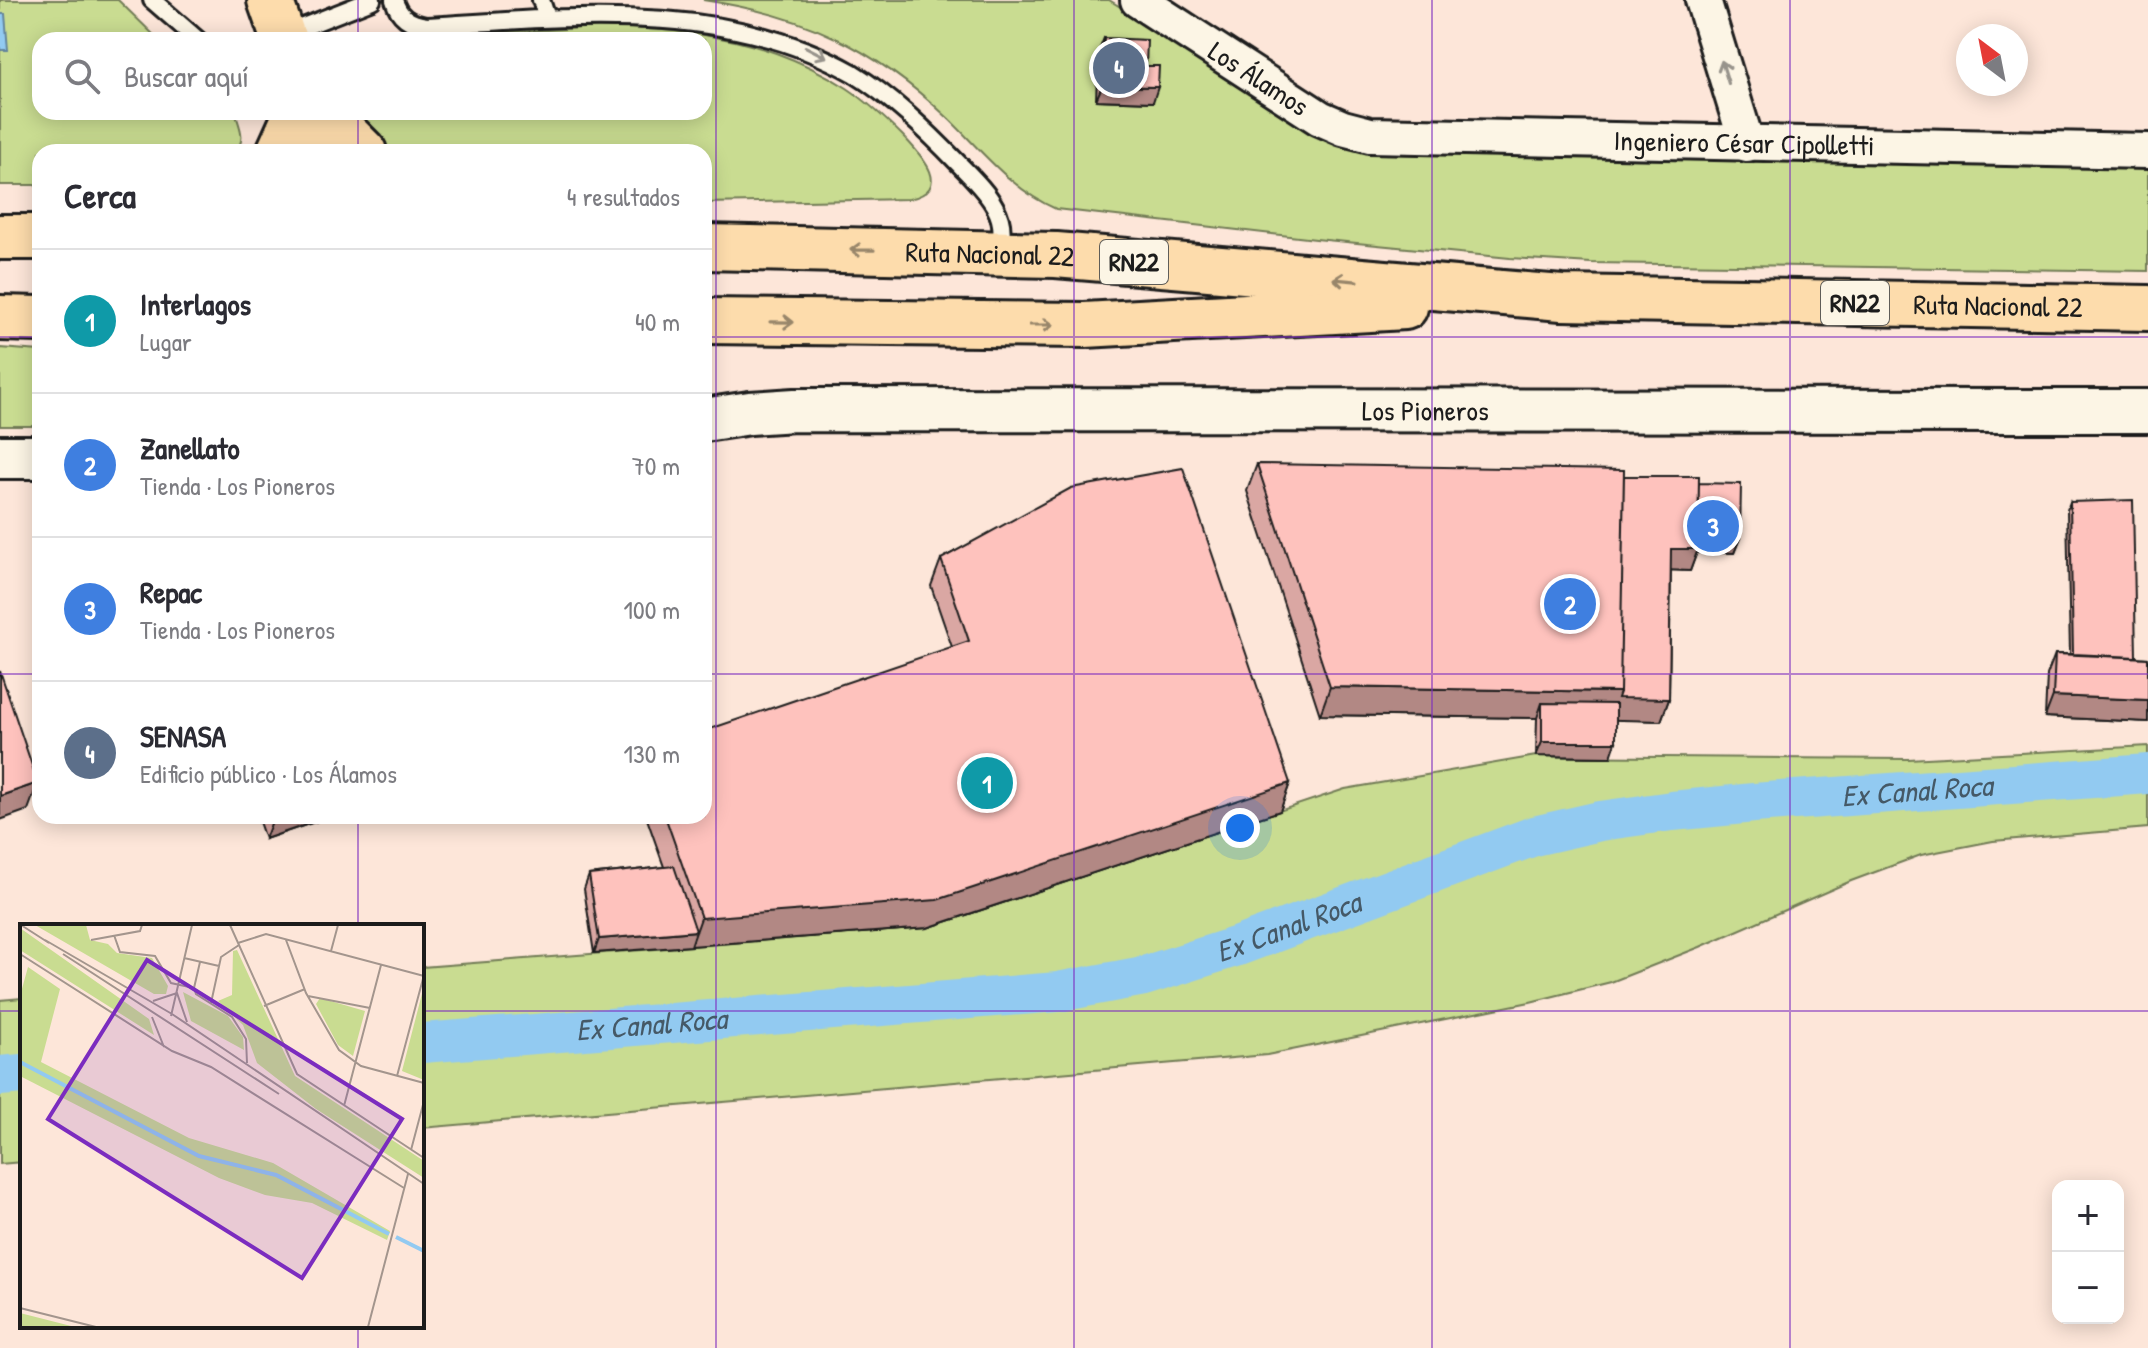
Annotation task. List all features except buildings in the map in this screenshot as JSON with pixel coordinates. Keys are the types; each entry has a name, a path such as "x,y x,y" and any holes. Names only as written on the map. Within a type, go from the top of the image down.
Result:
{"main road":[{"path":"283,144 293,120"},
{"path":"313,120 321,144"},
{"path":"332,120 356,144"},
{"path":"0,237 32,237"},
{"name":"Ruta Nacional 22","path":"712,247 1077,256 1562,298 2148,308"},
{"name":"Ruta Nacional 22","path":"712,321 1085,325 1562,298"},
{"path":"0,318 32,319"}],"street":[{"name":"Los Álamos","path":"1138,0 1310,111 1343,128"},
{"path":"1703,0 1747,144"},
{"name":"Ingeniero César Cipolletti","path":"1343,128 1385,136 2148,151"},
{"name":"Los Pioneros","path":"712,419 810,409 2148,411"},
{"path":"0,457 32,457"}],"lane":[{"path":"152,0 189,32"},
{"path":"277,29 372,0"},
{"path":"394,0 407,20 426,26 624,15 700,19 753,29 803,46 853,72 876,89 923,129 971,177 991,201 1001,221 1001,242 995,253"},
{"path":"541,0 547,18"}],"green space":[{"path":"0,0 118,0 151,32 32,32 32,120 238,120 240,128 240,144 32,144 32,185 0,185"},
{"path":"703,0 1109,0 1339,143 2148,164 2148,271 1591,263 1316,239 1056,209 1012,181 920,93 864,53 806,25 740,6"},
{"path":"600,27 682,32 512,32"},
{"path":"712,36 776,53 813,69 855,93 918,152 932,179 930,187 923,194 909,199 712,203 712,144 383,144 360,120 712,120"},
{"path":"0,348 32,350 32,426 0,426"},
{"path":"2148,746 2148,828 1993,841 1921,855 1851,881 1611,982 1530,1002 1267,1055 424,1128 424,967 927,928 1345,789 1536,756 1908,759"},
{"path":"20,998 20,1162 0,1164 0,1000"}],"water":[{"path":"0,14 5,14 8,50 0,50"}],"waterway":[{"name":"Ex Canal Roca","path":"424,1043 1058,992 1144,976 1238,946 1534,836 1600,821 1754,803 2148,774"},
{"name":"Ex Canal Roca","path":"0,1076 20,1074"}],"place":[{"name":"SENASA","path":"1119,68"},
{"name":"Repac","path":"1713,526"},
{"name":"Zanellato","path":"1570,604"},
{"name":"Interlagos","path":"987,783"}]}
